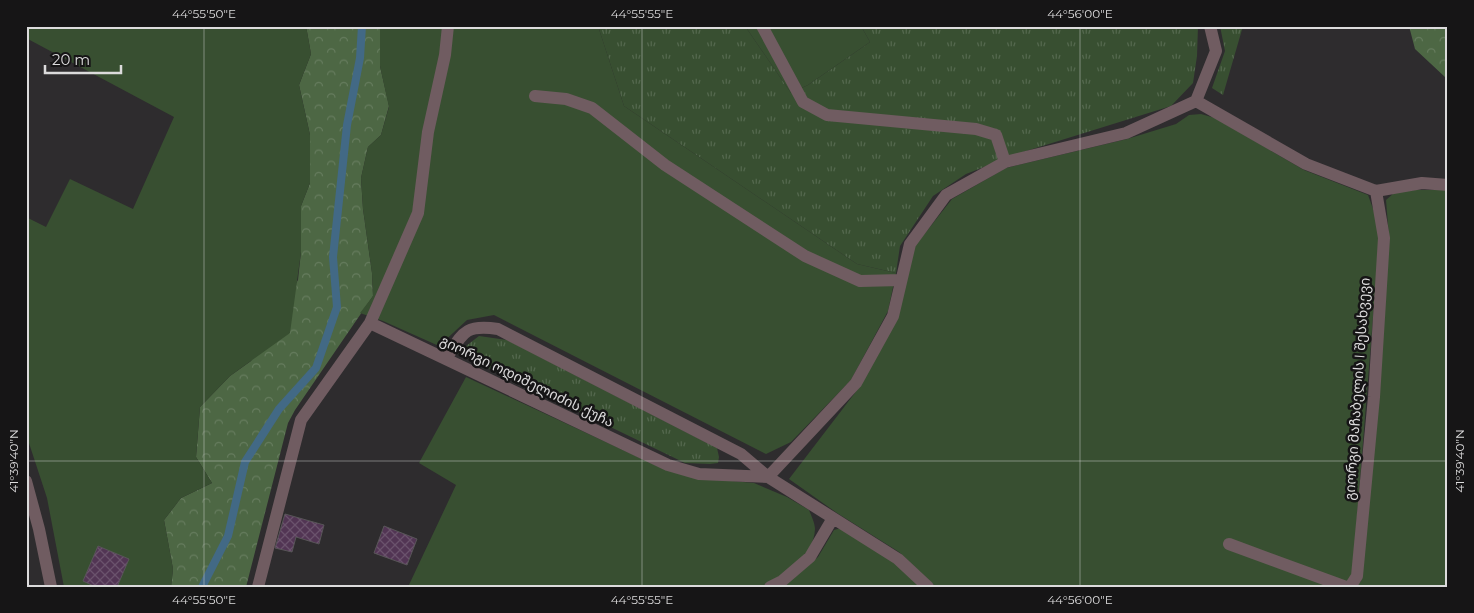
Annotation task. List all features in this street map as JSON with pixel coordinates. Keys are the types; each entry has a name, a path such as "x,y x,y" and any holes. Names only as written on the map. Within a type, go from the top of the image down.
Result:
{"street":[{"path":"258,587 301,420 370,322 418,213 428,132 445,55 448,26"},
{"path":"762,26 803,102 827,115 976,129 996,136 1006,162"},
{"path":"446,359 463,333 480,326 498,329 741,454 768,477 856,384 893,316 910,244 946,195 1006,162 1126,133 1196,101 1216,51 1210,26"},
{"path":"535,96 566,99 592,108 665,165 805,256 860,281 902,280"},
{"path":"1196,101 1306,164 1376,191 1422,183 1448,185"},
{"name":"გიორგი მაჩაბელის I შესახვევი","path":"1229,544 1348,587 1357,576 1374,397 1384,238 1376,191"},
{"name":"გიორგი ოდიშელიძის ქუჩა","path":"370,322 668,465 699,474 768,477 898,559 928,587"},
{"path":"26,481 40,529 51,587"},
{"path":"770,587 782,581 810,557 833,518"}],"green space":[{"path":"26,26 306,26 311,54 299,85 310,135 310,183 301,206 301,252 290,333 230,376 200,407 196,457 212,483 181,498 164,520 173,569 171,587 64,587 47,498 26,434 26,217 46,227 70,179 133,209 174,117 26,38"},
{"path":"306,26 380,26 380,66 389,106 381,135 368,147 361,178 373,296 288,423 246,587 171,587 173,569 164,520 181,498 212,483 196,457 200,407 230,376 251,361 298,280 301,252 301,206 310,183 310,135 299,85 311,54"},
{"path":"380,26 598,26 624,106 857,264 896,273 888,311 851,380 791,442 766,454 494,315 467,320 439,346 360,313 373,296 361,178 368,147 381,135 389,107 380,66"},
{"path":"598,26 745,26 791,93 808,85 870,42 861,26 1198,26 1197,56 1193,83 1171,106 1023,152 966,174 933,196 900,246 896,273 857,264 624,106"},
{"path":"745,26 861,26 870,42 808,85 791,93"},
{"path":"1220,26 1243,26 1223,95 1212,88 1225,51"},
{"path":"1409,26 1448,26 1448,76 1445,77 1415,49"},
{"path":"1201,114 1215,118 1304,170 1368,195 1376,217 1379,242 1352,580 1361,582 1389,237 1386,200 1395,192 1448,190 1448,587 936,587 899,552 837,513 789,479 861,385 915,246 952,199 1006,168 1127,139 1176,124 1189,115"},
{"path":"479,336 507,340 717,448 718,463 685,463 457,353"},
{"path":"466,377 666,470 700,478 754,483 787,497 809,510 815,529 809,548 803,557 787,571 760,587 408,587 456,485 419,463"},
{"path":"841,528 894,561 920,587 780,587 788,583 818,557 834,530"}],"building":[{"path":"285,514 324,525 319,544 296,537 292,552 275,548"},
{"path":"384,526 417,539 407,565 374,553"},
{"path":"98,546 129,559 117,587 96,587 83,581"}],"waterway":[{"path":"202,587 228,536 245,462 279,409 316,368 337,307 333,257 347,125 360,58 362,26"}]}
